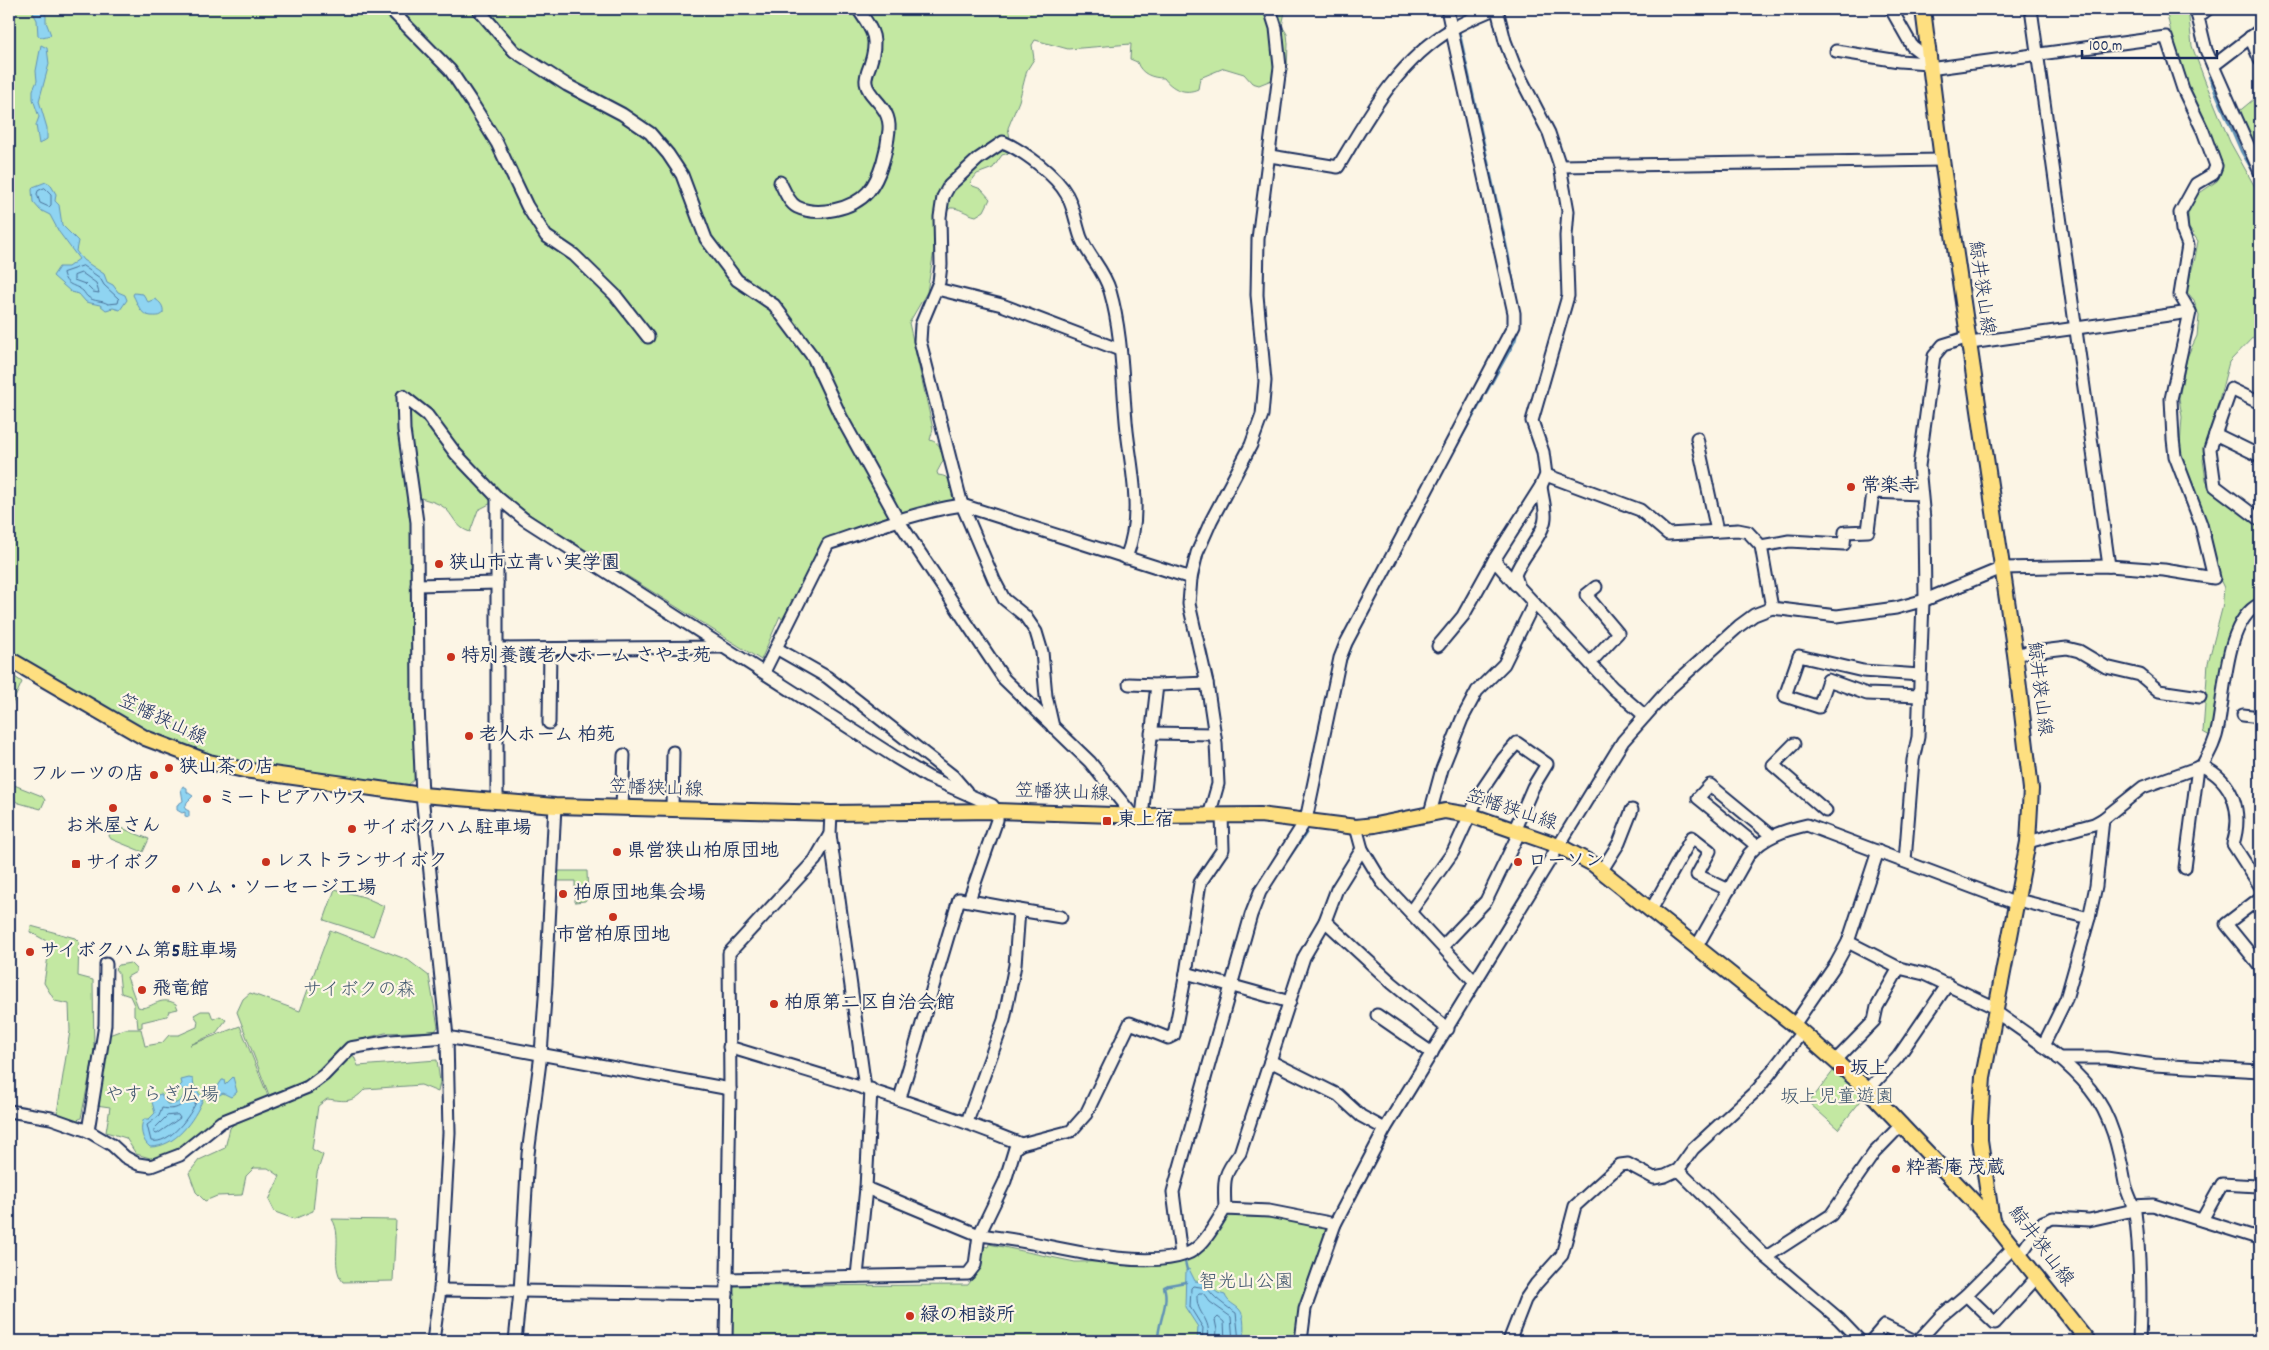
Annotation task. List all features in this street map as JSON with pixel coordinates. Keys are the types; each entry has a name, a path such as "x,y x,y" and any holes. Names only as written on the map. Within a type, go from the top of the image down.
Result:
{"main road":[{"name":"鯨井狭山線","path":"1923,9 1942,160 2015,654 2031,790 2028,842 1983,1077 1980,1123 1992,1220 2088,1341"},
{"name":"笠幡狭山線","path":"9,659 145,738 209,762 244,770 422,795 555,806 831,813 997,811 1138,816 1260,814 1356,827 1376,825 1445,811 1470,815 1559,846 1577,854 1602,870 1798,1028 1868,1090 1992,1220"}],"street":[{"path":"390,9 450,70 496,143 526,206 546,236 574,255 616,295 648,337"},
{"path":"478,9 514,51 567,85 622,114 650,133 668,154 682,175 706,239 737,280 774,305 813,356 842,417 898,520 1004,679 1090,762 1138,816"},
{"path":"780,182 796,207 817,211 836,209 859,200 868,192 875,181 886,146 889,122 880,102 869,91 866,83 875,42 870,26 858,9"},
{"path":"727,1279 968,1274 975,1265 979,1234 1005,1180 1016,1148 1021,1144 1058,1136 1071,1131 1078,1125 1086,1114 1130,1022 1168,1038 1174,1035 1200,883 1223,849 1215,815 1218,784 1214,734 1207,684 1189,604 1191,578 1197,553 1210,521 1251,445 1262,415 1264,381 1257,295 1258,239 1280,67 1276,28 1270,9"},
{"path":"1183,1255 1173,1192 1230,985 1260,892 1306,820 1340,658 1346,643 1514,325 1514,313 1446,9"},
{"path":"1270,156 1338,167 1396,75 1417,55 1451,29 1495,9 1515,67 1549,133 1560,166 1568,211 1566,236 1568,296 1532,421 1543,452 1546,475 1494,560 1463,616 1438,646"},
{"path":"1891,9 1912,46 1929,63"},
{"path":"2031,9 2109,566"},
{"path":"2208,9 2197,13 2206,50 2256,153 2260,172"},
{"path":"2213,66 2260,30"},
{"path":"1300,1341 1305,1308 1335,1224 1385,1129 1448,1029 1475,982 1623,741 1670,688 1738,626 1754,615 1772,608 1837,616 1874,612 1924,600 2002,568 2109,566 2164,570 2214,578 2201,524 2175,456 2171,400 2190,312 2180,295 2188,245 2182,230 2180,213 2196,184 2213,174 2216,166 2203,130 2183,89 2166,37 2038,53 1929,63 1900,61 1836,51"},
{"path":"2250,37 2260,60"},
{"path":"1053,727 1046,696 1042,652 1036,632 1025,616 1004,599 962,505 920,342 921,325 937,289 942,265 940,217 943,197 949,186 978,159 1003,142 1047,172 1060,184 1066,194 1082,240 1102,269 1110,292 1120,350 1136,504 1135,532 1126,558"},
{"path":"1560,166 1942,160"},
{"path":"937,289 1002,305 1120,350"},
{"path":"1905,861 1913,760 1918,736 1924,600 1924,519 1920,494 1919,466 1934,356 1943,345 1969,340 2190,312"},
{"path":"2260,403 2231,389 2210,449 2215,486 2260,520"},
{"path":"434,1341 440,1290 449,1133 447,1038 422,795 418,705 416,522 404,430 403,396 427,415 456,454 497,497 524,519 895,757 928,777 985,800 997,811 997,820 969,900"},
{"path":"2215,434 2260,456"},
{"path":"1697,438 1716,531"},
{"path":"1546,475 1640,510 1668,534 1738,530 1748,532 1761,546 1772,608"},
{"path":"1519,587 1515,575 1524,556 1542,529 1545,518 1541,486"},
{"path":"1761,546 1789,541 1844,544 1844,532 1868,531 1874,492 1920,494"},
{"path":"497,497 497,802"},
{"path":"764,672 828,544 898,520 962,505 1191,578"},
{"path":"1494,560 1590,663 1645,716"},
{"path":"417,585 497,583"},
{"path":"1590,663 1618,633 1586,595 1596,587"},
{"path":"1430,813 1442,769 1462,719 1476,691 1504,664 1534,603"},
{"path":"2185,868 2200,766 2213,746 2218,728 2228,656 2247,612 2260,604"},
{"path":"498,649 723,647"},
{"path":"776,648 827,677 953,776 969,794"},
{"path":"2015,654 2067,648 2073,649 2106,667 2140,675 2159,691 2200,698"},
{"path":"549,723 550,649"},
{"path":"1920,675 1863,671 1799,656 1785,696 1819,707 1828,680 1867,694 1920,696"},
{"path":"1129,684 1207,684"},
{"path":"1138,816 1157,685"},
{"path":"2243,715 2260,716"},
{"path":"1151,733 1214,734"},
{"path":"1411,911 1453,852 1480,793 1517,743 1547,764 1533,787 1516,832 1486,900 1443,946"},
{"path":"1794,744 1773,765 1826,811"},
{"path":"672,809 673,752"},
{"path":"622,808 624,756"},
{"path":"2028,842 2076,829 2103,819 2143,787 2200,766 2211,770 2222,780 2233,800 2238,812 2238,829 2233,844 2260,886"},
{"path":"1757,846 1698,798 1710,785 1772,836"},
{"path":"515,1341 520,1292 528,1154 541,1054 555,806"},
{"path":"1602,870 1619,843 1632,810"},
{"path":"831,813 830,834 868,1088 866,1188 857,1276"},
{"path":"2043,1046 2066,999 2089,918 2096,886 2103,819"},
{"path":"1698,946 1749,854 1772,836 1807,825 2017,902 2089,918"},
{"path":"1356,827 1362,849 1382,882 1475,982"},
{"path":"726,1341 730,1089 729,953 815,860 830,834"},
{"path":"1651,910 1692,837 1710,851 1697,875 1729,890"},
{"path":"866,1188 979,1234 1089,1254 1131,1259 1163,1258 1183,1255 1200,1245 1225,1209 1224,1180 1227,1169 1240,1153 1304,957 1325,921 1337,889 1362,849"},
{"path":"1509,1341 1525,1300 1536,1284 1562,1255 1575,1206 1620,1165 1628,1164 1654,1178 1665,1176 1678,1170 1693,1149 1758,1089 1798,1028 1848,942 1878,851"},
{"path":"2260,898 2226,924 2260,966"},
{"path":"900,1098 959,899 1061,917"},
{"path":"967,1122 1004,1020 1015,965 1019,910"},
{"path":"1325,921 1392,984 1448,1029"},
{"path":"1848,942 1899,968 1920,972 1948,984 1996,1010 2058,1058 2090,1089 2114,1133 2133,1208 2139,1296 2139,1341"},
{"path":"88,1131 106,1025 106,964"},
{"path":"1835,1061 1874,1021 1877,1007 1899,968"},
{"path":"1186,973 1290,1002"},
{"path":"1868,1090 1898,1057 1948,984"},
{"path":"1377,1015 1432,1053"},
{"path":"9,1111 51,1118 88,1131 138,1164 151,1166 180,1155 221,1122 308,1087 324,1075 350,1048 391,1040 447,1038 730,1089"},
{"path":"729,1047 900,1098 1021,1144"},
{"path":"2058,1058 2106,1058 2154,1065 2260,1071"},
{"path":"1270,1061 1338,1095 1361,1116 1385,1129"},
{"path":"1766,1257 1831,1215 1874,1153 1902,1124"},
{"path":"1678,1170 1766,1257 1839,1318 1860,1341"},
{"path":"2202,1220 2222,1184 2257,1186"},
{"path":"1871,1341 1884,1326 1916,1341 1940,1317 2017,1251 2042,1222 2054,1218 2089,1220 2133,1208 2153,1205 2258,1238"},
{"path":"1225,1209 1269,1211 1335,1224"},
{"path":"1966,1295 1995,1323 2038,1276"},
{"path":"440,1290 727,1294"}],"green space":[{"path":"9,9 1283,9 1285,12 1282,26 1287,34 1288,44 1287,70 1284,75 1259,85 1252,83 1244,74 1224,68 1200,78 1198,89 1184,91 1175,88 1164,78 1151,76 1141,70 1137,62 1130,59 1131,44 1068,49 1035,40 1032,45 1034,59 1027,70 1019,101 1008,128 1010,138 1024,149 1002,155 993,168 977,174 970,183 981,189 990,199 984,211 976,216 950,208 939,221 938,247 934,251 927,292 909,323 933,429 930,440 940,447 944,459 937,472 938,475 946,477 951,481 956,496 951,504 927,504 917,513 901,512 893,518 836,536 783,621 780,616 761,660 535,518 505,496 478,510 470,532 459,526 447,510 435,502 421,498 416,774 415,779 408,785 240,763 191,752 154,736 9,653"},
{"path":"2166,9 2188,9 2192,46 2205,81 2230,142 2260,196 2260,330 2229,362 2203,460 2206,480 2211,487 2220,497 2260,525 2260,587 2258,595 2237,618 2233,632 2225,647 2210,736 2203,732 2208,663 2222,609 2224,588 2214,567 2184,470 2180,446 2182,417 2179,398 2187,357 2197,336 2199,316 2194,300 2186,291 2198,241 2188,227 2188,213 2191,199 2217,181 2223,165 2197,108 2182,69"},
{"path":"2260,94 2260,144 2255,148 2237,113"},
{"path":"9,673 22,682 9,711"},
{"path":"9,783 42,796 45,800 41,809 11,799 12,792 9,788"},
{"path":"114,825 149,839 143,852 111,839 109,836"},
{"path":"557,871 587,871 588,897 585,901 575,902 575,881 553,881"},
{"path":"335,889 364,897 384,906 373,936 324,920"},
{"path":"31,926 75,938 79,942 78,976 93,980 94,1054 81,1118 74,1122 59,1117 57,1113 70,1031 69,1004 55,1001 44,983 50,943 30,932"},
{"name":"サイボクの森","path":"330,930 408,960 429,976 438,1027 435,1031 385,1033 351,1042 313,1076 269,1095 237,1012 243,999 250,993 300,1011"},
{"path":"130,963 136,969 136,972 127,977 138,1007 143,1008 160,1002 170,1001 176,1004 178,1009 169,1011 167,1016 142,1022 142,1027 138,1028 137,1018 134,1015 134,1005 130,996 121,993 119,974 115,969 119,965"},
{"name":"やすらぎ広場","path":"201,1011 210,1011 213,1019 220,1016 226,1020 216,1033 190,1045 240,1026 268,1096 218,1118 179,1150 163,1158 150,1158 136,1154 126,1138 106,1132 110,1107 96,1105 109,1035 125,1029 141,1029 145,1046 162,1043 169,1035 179,1035 197,1027 198,1021 194,1015"},
{"path":"353,1054 358,1066 437,1060 440,1082 438,1092 421,1085 365,1089 352,1099 344,1101 327,1099 318,1106 312,1149 323,1155 317,1173 313,1211 294,1219 275,1212 269,1200 280,1176 268,1168 254,1168 246,1176 242,1195 217,1196 205,1201 196,1192 189,1173 199,1160 225,1148 230,1128 239,1119 261,1109"},
{"name":"坂上児童遊園","path":"1834,1070 1864,1097 1838,1129 1809,1103"},
{"name":"智光山公園","path":"1222,1217 1277,1218 1326,1229 1299,1318 1294,1341 732,1341 733,1286 968,1285 980,1268 976,1265 981,1245 988,1247 989,1244 1075,1262 1167,1261 1192,1257"},
{"path":"332,1219 396,1220 393,1281 343,1282 337,1268 337,1234"}],"water":[{"path":"31,9 43,9 51,35 38,36 37,20"},
{"path":"41,45 47,48 49,64 39,101 47,128 47,139 39,144 36,125 39,117 33,99 33,90 37,81 36,71"},
{"path":"46,182 50,184 56,194 55,201 59,205 62,225 78,241 76,251 83,260 104,274 107,282 113,285 118,292 125,295 127,300 120,310 113,308 106,310 100,305 86,302 79,294 71,292 53,276 59,267 68,267 79,259 59,232 50,215 40,210 33,202 33,187"},
{"path":"134,293 143,294 148,302 157,300 162,306 163,313 156,316 144,314 133,295"},
{"path":"183,786 193,796 187,802 185,809 189,811 189,817 185,816 185,812 182,813 177,810 177,805 183,801 181,789"},
{"path":"233,1077 237,1092 231,1097 223,1093 214,1098 212,1095 222,1080 224,1080 225,1085"},
{"path":"193,1079 194,1086 203,1099 195,1115 176,1137 159,1146 150,1147 143,1138 142,1122 144,1119 149,1119 155,1113 152,1102 154,1096 161,1094 167,1104 177,1103 184,1094 184,1090 179,1087 182,1084 181,1080"},
{"path":"1189,1269 1195,1281 1214,1284 1214,1290 1225,1295 1229,1302 1239,1309 1243,1320 1244,1341 1197,1341 1198,1327 1185,1307 1186,1270"}],"waterway":[{"path":"1453,9 1456,22"},
{"path":"1459,30 1508,253 1519,312"},
{"path":"2209,77 2241,151 2260,183"},
{"path":"1486,393 1515,341 1519,325"},
{"path":"1445,467 1483,399"},
{"path":"1404,544 1422,512"},
{"path":"1344,665 1353,642"},
{"path":"1313,813 1315,802"},
{"path":"1279,872 1307,832"},
{"path":"1184,1257 1187,1270"},
{"path":"1169,1285 1186,1282"},
{"path":"1158,1341 1165,1300 1164,1287 1168,1285"}],"place":[{"name":"常楽寺","path":"1851,487"},
{"name":"狭山市立青い実学園","path":"439,564"},
{"name":"特別養護老人ホーム さやま苑","path":"451,657"},
{"name":"老人ホーム 柏苑","path":"469,736"},
{"name":"狭山茶の店","path":"169,768"},
{"name":"フルーツの店","path":"154,775"},
{"name":"ミートピアハウス","path":"207,799"},
{"name":"お米屋さん","path":"113,808"},
{"name":"東上宿","path":"1107,821"},
{"name":"サイボクハム駐車場","path":"352,829"},
{"name":"県営狭山柏原団地","path":"617,852"},
{"name":"レストランサイボク","path":"266,862"},
{"name":"ローソン","path":"1518,862"},
{"name":"サイボク","path":"76,864"},
{"name":"ハム・ソーセージ工場","path":"176,889"},
{"name":"柏原団地集会場","path":"563,894"},
{"name":"市営柏原団地","path":"613,917"},
{"name":"サイボクハム第5駐車場","path":"30,952"},
{"name":"飛竜館","path":"142,990"},
{"name":"柏原第二区自治会館","path":"774,1004"},
{"name":"坂上","path":"1840,1070"},
{"name":"粋蕎庵 茂蔵","path":"1896,1169"},
{"name":"緑の相談所","path":"910,1316"}]}
